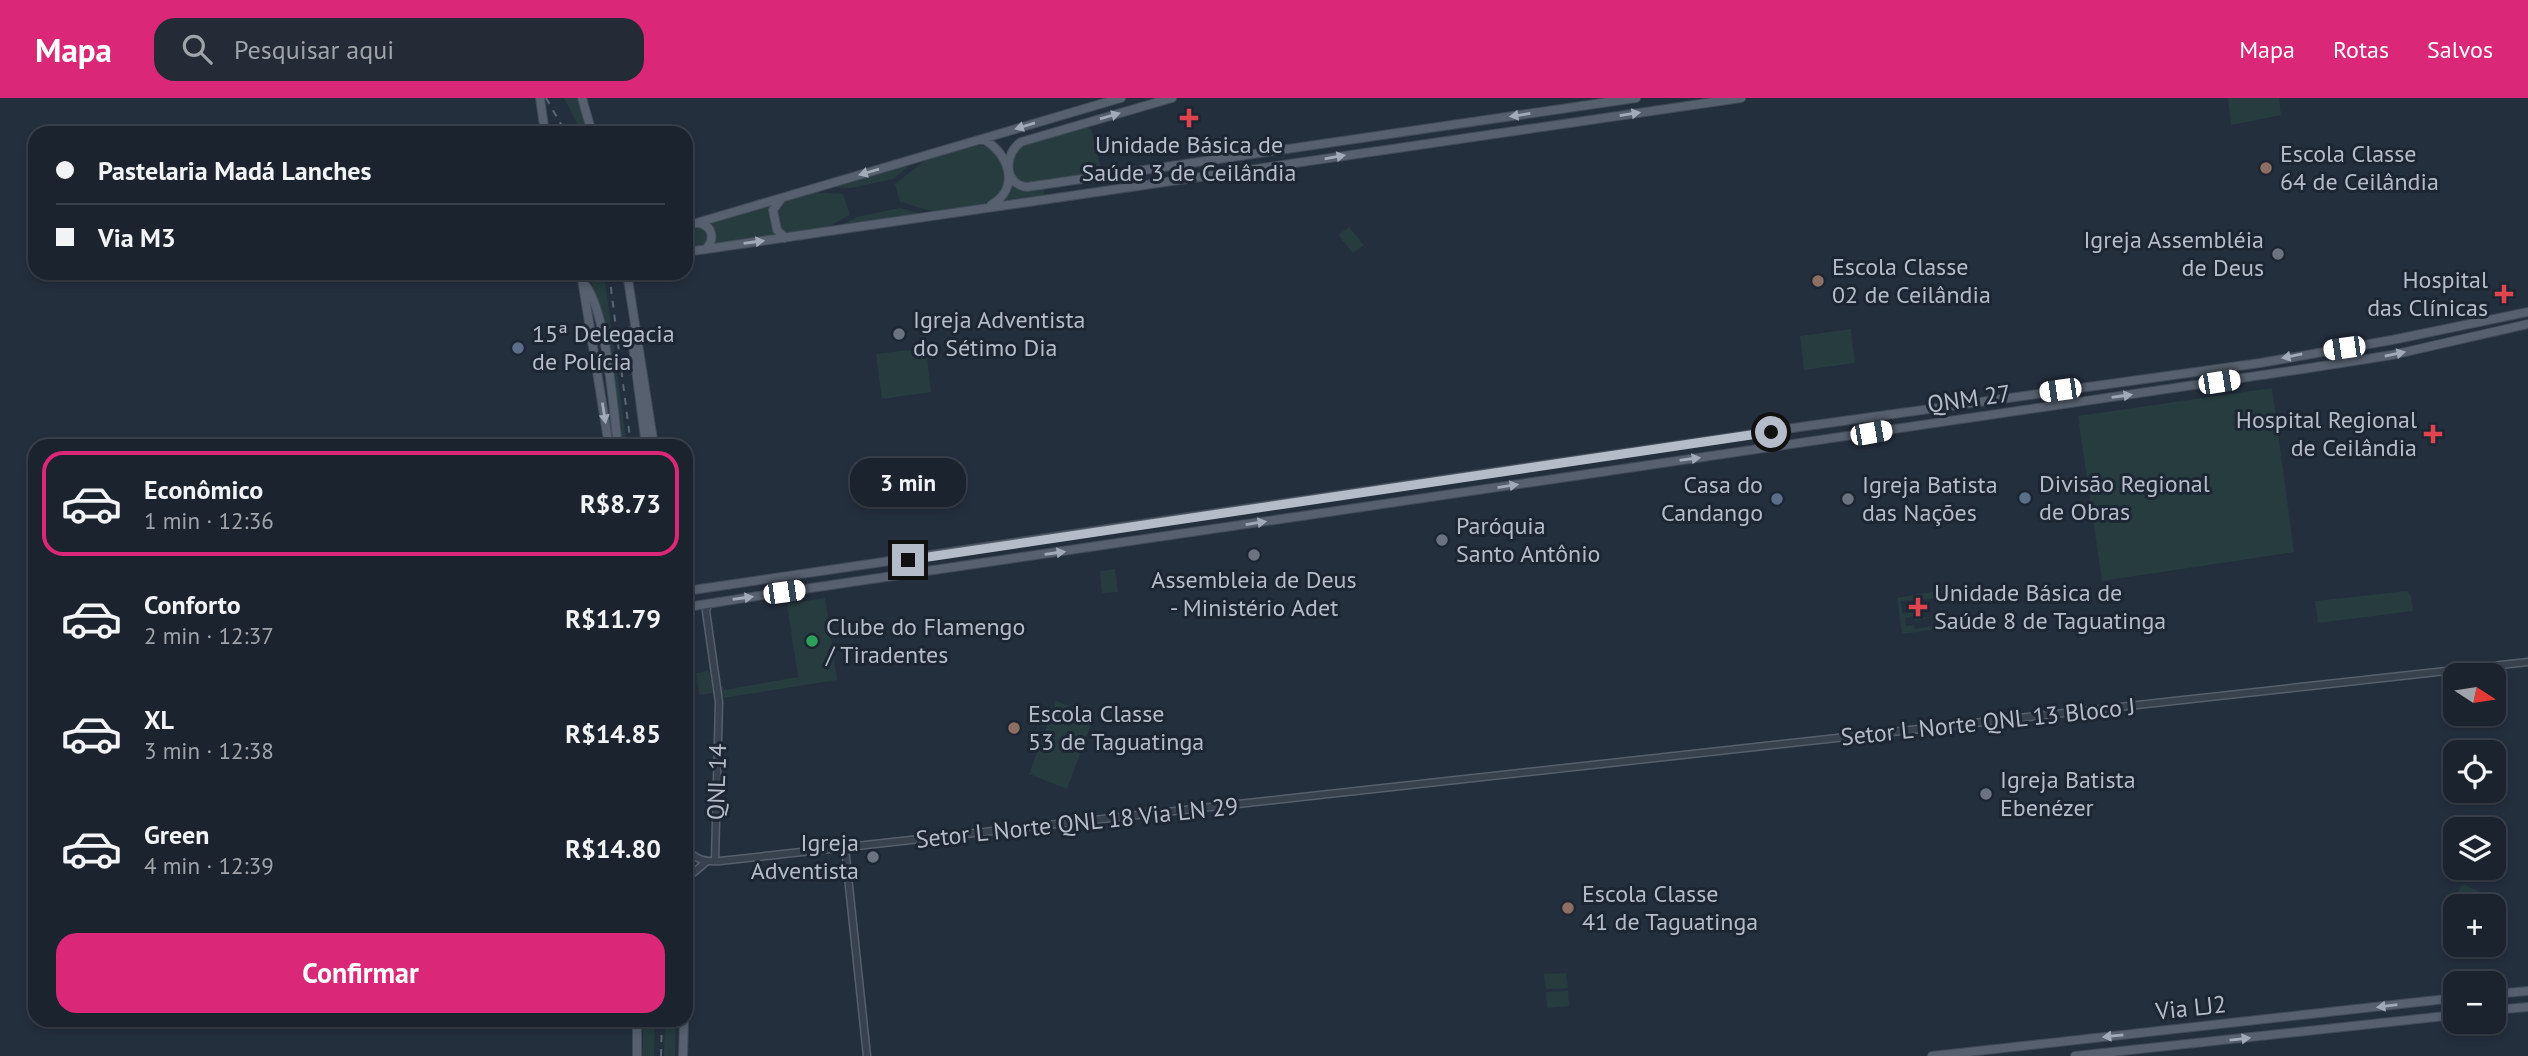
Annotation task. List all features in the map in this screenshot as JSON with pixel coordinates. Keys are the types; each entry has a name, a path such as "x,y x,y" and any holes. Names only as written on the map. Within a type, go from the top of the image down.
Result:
{"main road":[{"path":"540,98 544,126"},
{"path":"582,98 590,126"},
{"path":"693,224 1121,98"},
{"path":"985,208 1003,195 1013,150 1021,142 1172,98"},
{"path":"983,139 1000,151 1015,182 1027,187 1636,98"},
{"path":"693,251 1306,163 1712,100 1741,98"},
{"path":"1416,131 1418,145"},
{"path":"1257,154 1259,169"},
{"path":"1050,184 1047,193 1050,200"},
{"path":"781,199 773,210 777,230 785,238"},
{"path":"698,223 706,225 711,232 712,240 706,249"},
{"path":"583,280 608,439"},
{"path":"628,280 653,439"},
{"path":"584,284 596,306 603,336 617,439"},
{"path":"633,312 631,332 645,439"},
{"path":"2219,382 2213,378 2216,371 2392,340 2528,312"},
{"name":"QNM 27","path":"1622,469 2392,355 2525,324"},
{"path":"693,590 1807,426 2262,362"},
{"path":"2057,405 2071,399 2100,395 2102,391 2098,385"},
{"path":"2020,411 2016,407 2018,400 2043,397 2062,390"},
{"path":"1885,430 1922,421 1926,416 1920,411"},
{"path":"1758,449 1754,446 1755,439 1780,435 1797,428"},
{"path":"693,608 853,582 1622,469 1658,460 1660,454 1655,450"},
{"path":"1560,478 1555,473 1558,467 1588,463 1609,456"},
{"path":"1421,499 1439,492 1464,488 1465,483 1461,478"},
{"path":"1315,514 1311,510 1313,504 1343,498 1353,493"},
{"path":"1181,534 1195,528 1220,525 1221,517 1217,514"},
{"path":"1115,544 1111,539 1113,534 1132,530 1139,525"},
{"path":"976,564 992,558 1014,555 1017,549 1012,544"},
{"path":"853,582 849,577 852,571 876,568 890,562"},
{"path":"802,590 815,584 838,580 841,575 837,570"},
{"path":"708,604 716,592 735,589 745,584"},
{"path":"2506,993 2528,990"},
{"name":"Via LJ2","path":"1932,1056 2443,999"},
{"path":"2506,1009 2528,1007"},
{"path":"2356,1010 2352,1015 2356,1026"},
{"path":"2342,1011 2345,1016 2343,1027"},
{"name":"Via LJ2","path":"2075,1056 2443,1016"},
{"path":"2200,1043 2196,1034 2201,1026"},
{"path":"636,1056 638,1027"},
{"path":"682,1027 683,1056"},
{"path":"2184,1028 2187,1036 2185,1044"}],"street":[{"name":"QNL 14","path":"708,604 706,611 719,702 715,861"},
{"name":"Setor L Norte QNL 13 Bloco J","path":"1447,782 2528,662"},
{"name":"Setor L Norte QNL 18 Via LN 29","path":"706,862 1447,782"},
{"path":"845,848 867,1056"},
{"path":"693,856 706,862 693,873"}],"green space":[{"path":"564,98 578,98 586,126 578,126"},
{"path":"2228,98 2279,98 2281,115 2231,125"},
{"path":"1086,127 1091,129 1101,169 1099,173 1026,185 1015,177 1013,159 1021,146"},
{"path":"974,145 991,147 1002,168 1004,185 994,198 971,207 942,212 900,202 895,184 928,158"},
{"path":"914,162 893,179 851,188 828,187"},
{"path":"1010,182 1021,191 1044,188 1044,197 998,204"},
{"path":"813,192 843,194 850,215 822,230 785,233 780,230 776,209 779,204"},
{"path":"768,205 775,237 717,245 711,222"},
{"path":"900,208 926,215 838,227 857,217"},
{"path":"699,226 707,230 709,238 706,244 693,248 693,227"},
{"path":"1349,227 1364,245 1353,253 1338,235"},
{"path":"591,280 605,280 626,439 620,439 600,312"},
{"path":"1851,329 1855,363 1804,370 1800,336"},
{"path":"926,348 931,392 882,399 876,354"},
{"path":"2272,388 2294,552 2102,581 2078,416"},
{"path":"1115,569 1118,592 1102,593 1100,571"},
{"path":"1949,589 1949,592 1934,595 1934,599 1901,601 1903,614 1921,611 1922,618 1937,616 1915,621 1914,616 1905,618 1906,626 1914,625 1915,629 1944,624 1945,628 1902,634 1897,598"},
{"path":"2407,591 2411,596 2413,611 2318,623 2315,601"},
{"name":"Clube do Flamengo / Tiradentes","path":"825,598 837,680 723,698 723,686 724,690 798,677 787,604"},
{"path":"709,671 713,693 699,695 696,673"},
{"path":"1056,701 1094,716 1067,789 1029,774"},
{"path":"2462,884 2485,894 2457,894"},
{"path":"1566,973 1568,988 1546,989 1544,974"},
{"path":"1568,991 1569,1006 1547,1008 1546,992"},
{"path":"644,1027 655,1027 654,1056 642,1056"},
{"path":"665,1027 676,1027 675,1056 664,1056"}],"railway":[{"path":"546,98 562,126"},
{"path":"610,280 630,439"},
{"path":"661,1056 662,1027"}],"place":[{"name":"Unidade Básica de Saúde 3 de Ceilândia","path":"1189,118"},
{"name":"Escola Classe 64 de Ceilândia","path":"2266,168"},
{"name":"Igreja Assembléia de Deus","path":"2278,254"},
{"name":"Escola Classe 02 de Ceilândia","path":"1818,281"},
{"name":"Hospital das Clínicas","path":"2504,294"},
{"name":"Igreja Adventista do Sétimo Dia","path":"899,334"},
{"name":"15ª Delegacia de Polícia","path":"518,348"},
{"name":"Hospital Regional de Ceilândia","path":"2433,434"},
{"name":"Divisão Regional de Obras","path":"2025,498"},
{"name":"Casa do Candango","path":"1777,499"},
{"name":"Igreja Batista das Nações","path":"1848,499"},
{"name":"Paróquia Santo Antônio","path":"1442,540"},
{"name":"Assembleia de Deus - Ministério Adet","path":"1254,555"},
{"name":"Unidade Básica de Saúde 8 de Taguatinga","path":"1918,607"},
{"name":"Clube do Flamengo / Tiradentes","path":"812,641"},
{"name":"Escola Classe 53 de Taguatinga","path":"1014,728"},
{"name":"Igreja Batista Ebenézer","path":"1986,794"},
{"name":"Igreja Adventista","path":"873,857"},
{"name":"Escola Classe 41 de Taguatinga","path":"1568,908"}],"route":[{"path":"908,560 1771,432"}]}
